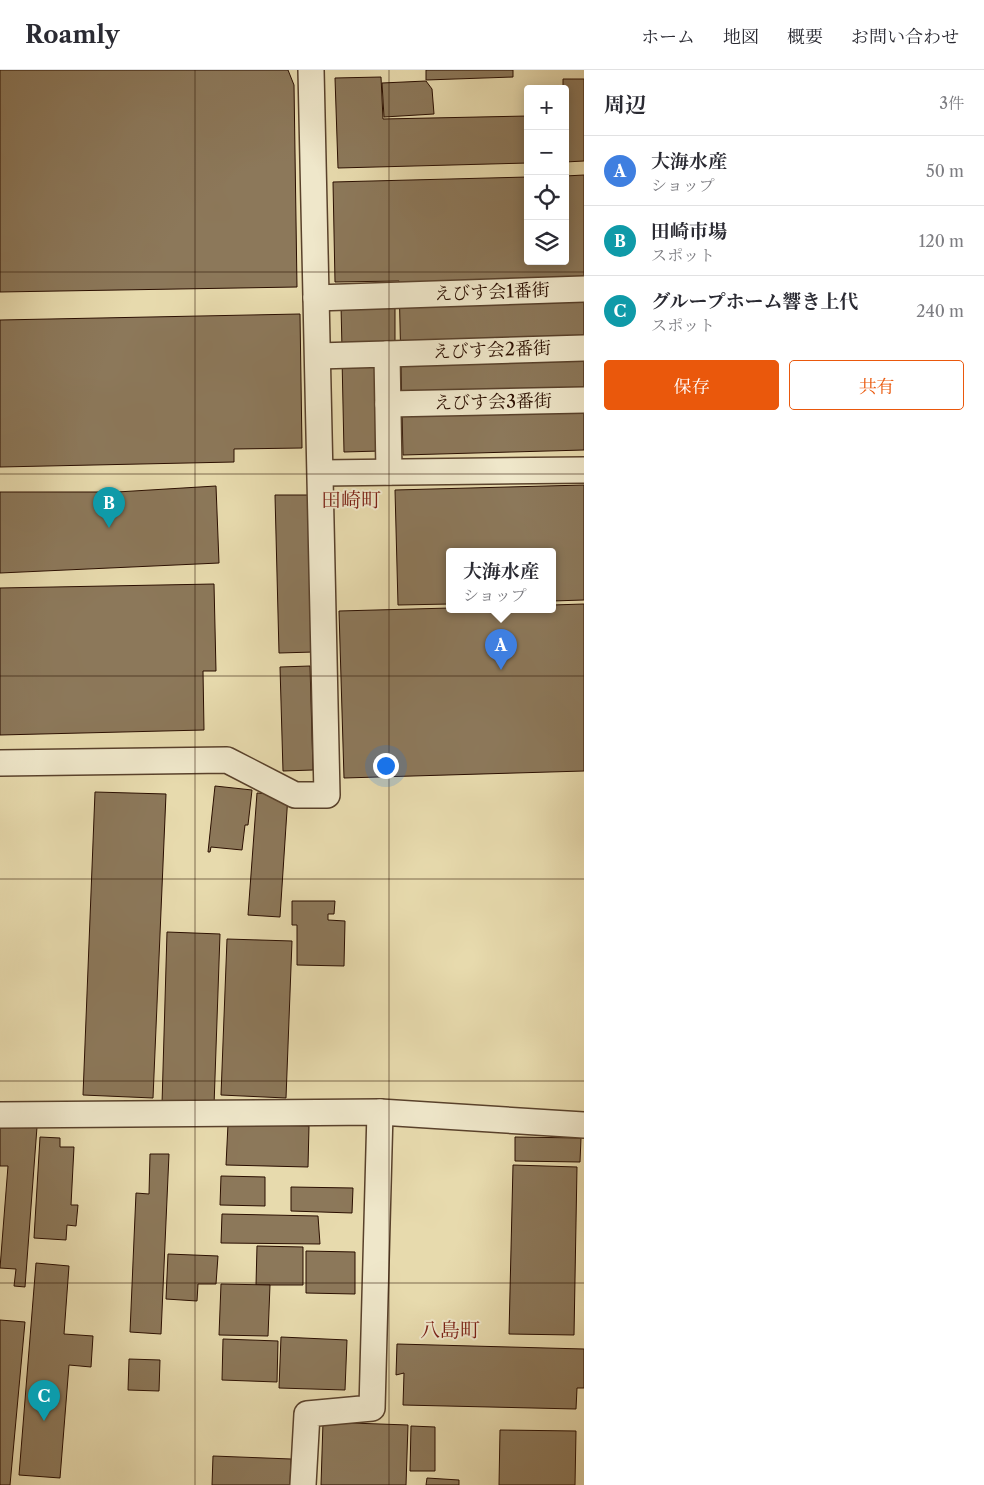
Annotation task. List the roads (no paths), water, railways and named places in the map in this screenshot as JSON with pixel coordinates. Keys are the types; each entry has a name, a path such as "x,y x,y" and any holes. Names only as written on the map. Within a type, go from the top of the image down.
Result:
{"street":[{"path":"0,763 227,760 295,795 327,795 311,70"},
{"name":"えびす会1番街","path":"316,298 584,289"},
{"name":"えびす会2番街","path":"318,356 584,348"},
{"path":"389,472 395,404 394,354"},
{"name":"えびす会3番街","path":"395,404 584,400"},
{"path":"321,473 584,470"},
{"path":"303,1485 307,1414 372,1408 380,1112"},
{"path":"0,1115 380,1112 584,1125"}],"place":[{"name":"田崎市場","path":"109,528"},
{"name":"大海水産","path":"501,670"},
{"name":"グループホーム響き上代","path":"44,1421"}],"district":[{"name":"田崎町","path":"351,500"},
{"name":"八島町","path":"450,1330"}]}
